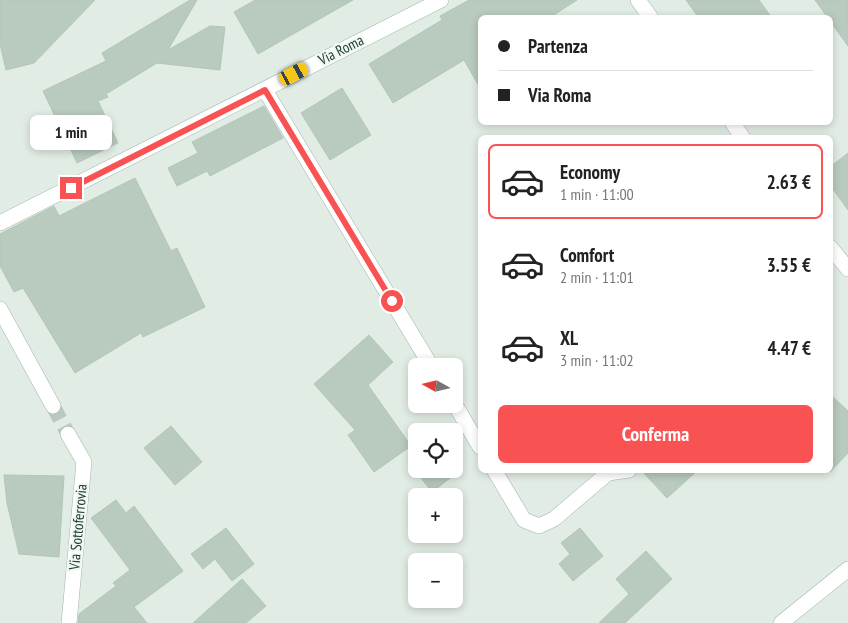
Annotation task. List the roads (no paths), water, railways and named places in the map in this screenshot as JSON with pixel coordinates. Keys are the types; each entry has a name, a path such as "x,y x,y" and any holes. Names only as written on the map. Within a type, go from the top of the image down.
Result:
{"street":[{"name":"Via Roma","path":"0,223 440,0"},
{"path":"638,0 649,15"},
{"path":"265,90 426,358"},
{"path":"833,251 848,269"},
{"path":"0,309 53,406"},
{"path":"460,413 478,444"},
{"name":"Via Sottoferrovia","path":"68,434 84,462 69,623"},
{"path":"496,473 524,520 539,526 554,519 608,473"},
{"path":"781,623 848,569"}],"tunnel":[{"path":"53,406 68,434"}]}
